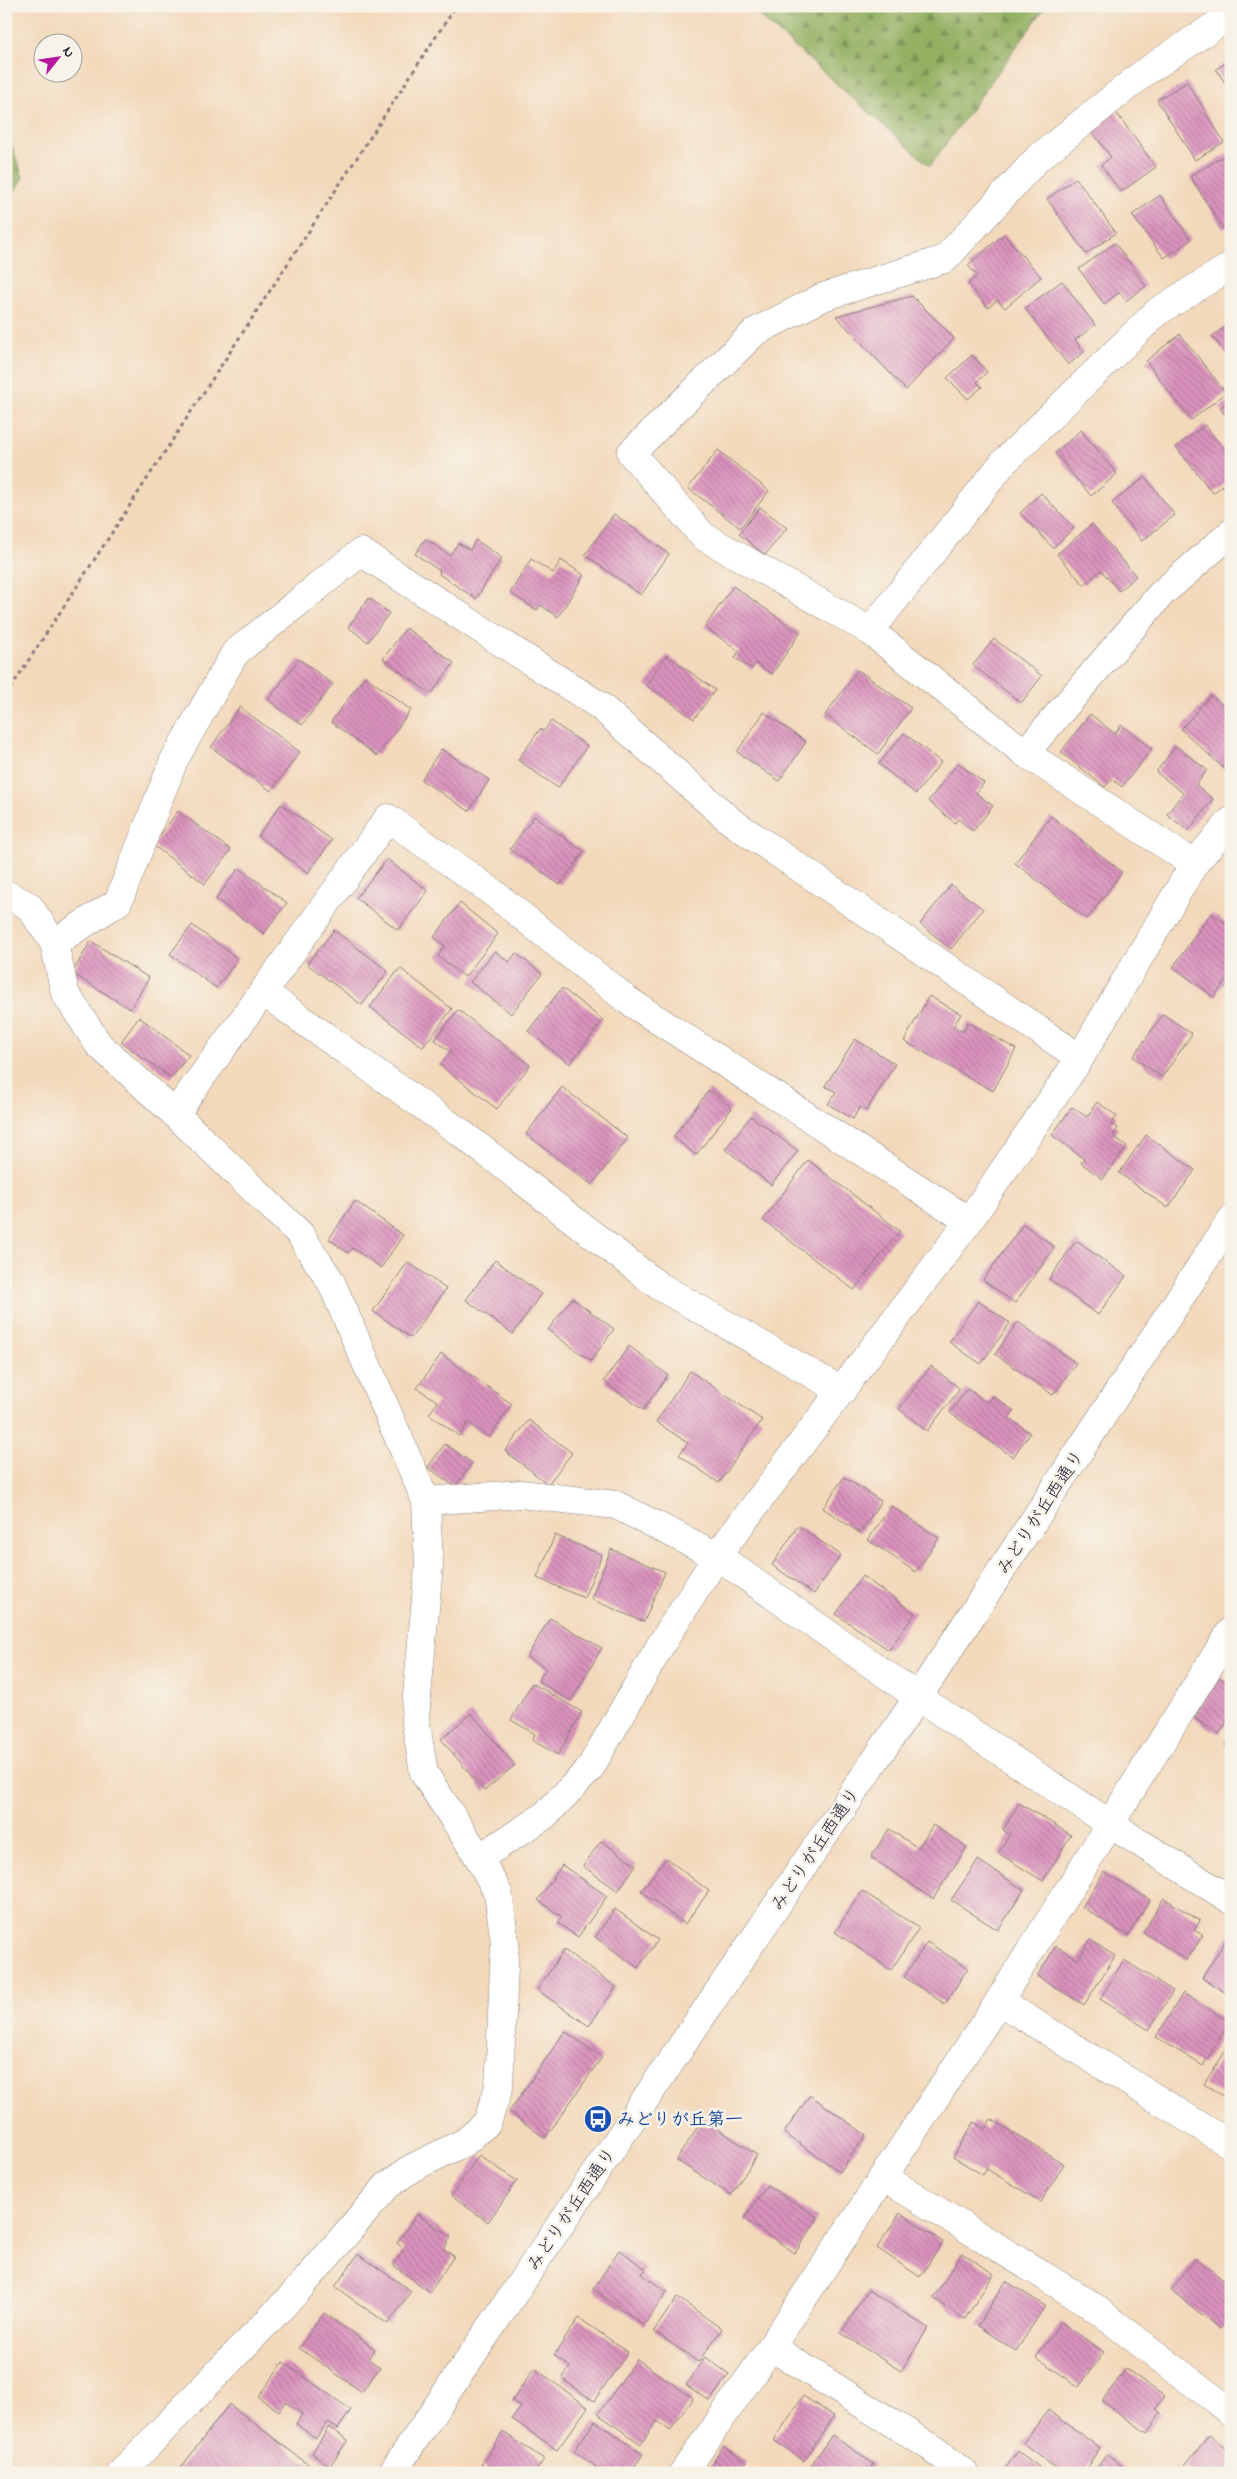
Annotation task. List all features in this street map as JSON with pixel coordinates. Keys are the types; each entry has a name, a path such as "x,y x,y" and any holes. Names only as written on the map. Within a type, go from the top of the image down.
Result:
{"street":[{"path":"1194,864 1025,753 870,630 703,536 630,454 755,332 823,297 945,259 1037,159 1145,72 1231,15"},
{"path":"870,630 1003,463 1157,312 1231,266"},
{"path":"1025,753 1162,594 1231,533"},
{"path":"54,943 118,902 174,760 235,653 361,552 600,706 732,822 1080,1058"},
{"path":"175,1114 388,818 492,892 627,1000 969,1221"},
{"path":"480,1858 544,1816 589,1770 660,1646 717,1556 969,1221 1080,1058 1194,864 1231,821"},
{"path":"6,894 29,906 54,943 65,993 99,1045 175,1114 300,1234 331,1282 426,1501 429,1565 415,1718 424,1773 480,1858 498,1893 505,1943 499,2087 487,2123 465,2142 412,2168 387,2186 298,2290 121,2473"},
{"path":"263,992 461,1133 659,1286 842,1391"},
{"name":"みどりが丘西通り","path":"392,2473 918,1697 1231,1220"},
{"path":"426,1501 521,1494 616,1504 717,1556 918,1697 1110,1824 1231,1900"},
{"path":"683,2473 771,2347 999,2000 1230,1632"},
{"path":"999,2000 1231,2145"},
{"path":"883,2177 1088,2303 1231,2412"},
{"path":"771,2347 932,2448 964,2473"}],"path":[{"path":"6,695 456,6"}],"green space":[{"path":"748,6 1046,6 930,166"},
{"path":"6,131 23,177 6,206"}],"building":[{"path":"1231,60 1231,92 1216,69"},
{"path":"1187,82 1224,142 1195,160 1157,100"},
{"path":"1115,111 1156,167 1121,192 1101,165 1111,157 1090,129"},
{"path":"1227,154 1231,160 1231,224 1223,229 1190,176"},
{"path":"1076,178 1116,233 1086,254 1047,199"},
{"path":"1160,195 1191,240 1164,258 1132,215"},
{"path":"1004,234 1041,277 1005,308 997,300 988,308 968,284 977,276 968,265"},
{"path":"1115,243 1146,286 1126,301 1120,292 1104,304 1079,269"},
{"path":"1062,281 1095,325 1075,340 1084,352 1068,365 1025,308"},
{"path":"912,296 954,338 906,390 836,316"},
{"path":"1231,323 1231,361 1212,336"},
{"path":"1180,334 1226,393 1191,420 1146,361"},
{"path":"972,355 987,372 977,382 982,387 968,399 947,378"},
{"path":"1231,400 1231,423 1220,408"},
{"path":"1205,425 1231,459 1231,479 1213,493 1176,447"},
{"path":"1081,430 1117,474 1091,496 1055,453"},
{"path":"718,450 769,491 740,528 688,488"},
{"path":"1145,477 1175,515 1142,541 1112,503"},
{"path":"1041,493 1074,528 1053,548 1020,513"},
{"path":"760,507 787,528 765,555 739,534"},
{"path":"614,514 669,554 641,595 585,555"},
{"path":"1092,524 1136,576 1119,591 1101,570 1084,585 1057,554"},
{"path":"425,539 450,555 458,543 470,550 476,540 502,558 476,599 439,574 440,571 415,554"},
{"path":"531,559 553,573 561,560 584,575 558,617 540,605 537,610 510,593"},
{"path":"733,586 800,633 772,674 756,663 752,669 735,658 739,651 705,627"},
{"path":"369,598 389,613 368,642 348,627"},
{"path":"406,628 454,663 431,694 383,659"},
{"path":"994,639 1042,676 1021,703 973,665"},
{"path":"667,655 715,690 694,719 646,685"},
{"path":"299,659 333,684 302,725 268,700"},
{"path":"858,670 911,708 878,754 825,715"},
{"path":"365,676 411,710 377,756 331,722"},
{"path":"1211,695 1231,713 1231,775 1181,729"},
{"path":"240,707 300,752 271,791 211,747"},
{"path":"764,712 806,742 779,781 737,752"},
{"path":"1090,714 1115,734 1121,725 1152,749 1122,787 1112,779 1105,787 1061,752"},
{"path":"551,721 587,746 558,788 518,760 540,729 544,731"},
{"path":"904,733 941,762 916,794 879,764"},
{"path":"1176,746 1207,770 1196,785 1213,799 1188,831 1167,814 1183,793 1156,772"},
{"path":"441,749 489,780 469,811 421,780"},
{"path":"958,763 984,783 976,793 993,806 973,831 958,819 955,823 928,801"},
{"path":"281,804 332,840 308,873 258,836"},
{"path":"178,811 231,850 205,884 153,845"},
{"path":"534,816 584,852 560,885 510,849"},
{"path":"1051,816 1122,872 1087,919 1015,863"},
{"path":"387,859 428,891 398,930 356,898"},
{"path":"239,868 287,903 264,934 216,899"},
{"path":"951,885 983,909 951,949 920,924"},
{"path":"460,903 498,934 465,977 438,956 445,946 434,937"},
{"path":"1211,913 1231,927 1231,973 1214,997 1173,967"},
{"path":"192,925 238,959 216,988 170,954"},
{"path":"334,930 388,971 362,1005 307,964"},
{"path":"91,941 149,978 130,1009 72,973"},
{"path":"495,951 509,962 516,953 542,974 511,1014 470,982"},
{"path":"400,968 452,1009 423,1047 370,1007"},
{"path":"562,988 603,1020 570,1064 528,1031"},
{"path":"929,996 961,1014 953,1027 963,1032 968,1022 1016,1049 993,1091 904,1041"},
{"path":"458,1010 530,1065 497,1109 440,1065 451,1052 435,1040"},
{"path":"1163,1014 1192,1034 1162,1077 1133,1057"},
{"path":"139,1017 189,1055 171,1078 121,1042"},
{"path":"855,1039 895,1064 866,1111 860,1107 853,1119 828,1104 836,1092 825,1086"},
{"path":"562,1087 628,1138 592,1185 526,1134"},
{"path":"709,1090 732,1108 696,1155 673,1137"},
{"path":"1097,1102 1117,1116 1111,1124 1118,1128 1113,1136 1127,1146 1103,1179 1081,1163 1084,1159 1052,1135 1072,1107 1087,1117"},
{"path":"751,1116 798,1151 771,1185 725,1149"},
{"path":"1146,1135 1195,1170 1168,1208 1119,1173"},
{"path":"808,1160 900,1231 854,1290 763,1220"},
{"path":"355,1201 403,1235 381,1268 353,1248 348,1253 329,1239"},
{"path":"1023,1224 1055,1247 1015,1303 983,1280"},
{"path":"1076,1241 1126,1276 1098,1315 1049,1279"},
{"path":"495,1260 541,1294 513,1334 466,1300"},
{"path":"408,1262 446,1289 411,1338 373,1311"},
{"path":"572,1298 614,1329 591,1361 548,1330"},
{"path":"978,1301 1010,1323 981,1364 949,1342"},
{"path":"1018,1322 1076,1363 1053,1395 995,1354"},
{"path":"629,1346 668,1375 643,1410 604,1381"},
{"path":"441,1354 512,1404 489,1438 468,1423 459,1436 429,1414 438,1402 417,1388"},
{"path":"931,1366 960,1389 927,1431 899,1409"},
{"path":"690,1371 762,1420 719,1483 679,1455 688,1443 656,1422"},
{"path":"967,1389 988,1403 993,1396 1014,1411 1009,1418 1030,1433 1013,1457 950,1413"},
{"path":"529,1420 572,1453 548,1484 505,1451"},
{"path":"445,1444 472,1463 455,1487 428,1467"},
{"path":"844,1477 881,1501 860,1533 823,1508"},
{"path":"891,1506 939,1538 916,1572 868,1540"},
{"path":"798,1526 841,1555 814,1594 772,1565"},
{"path":"555,1535 602,1555 584,1598 537,1578"},
{"path":"611,1549 665,1572 644,1622 591,1599"},
{"path":"862,1576 915,1613 889,1650 836,1614"},
{"path":"550,1618 602,1648 571,1701 538,1681 546,1668 527,1657"},
{"path":"1219,1677 1231,1685 1231,1722 1228,1720 1219,1734 1194,1718"},
{"path":"532,1683 582,1712 558,1755 532,1740 535,1734 511,1720"},
{"path":"471,1713 515,1765 484,1791 441,1739"},
{"path":"1231,1735 1231,1749 1225,1745"},
{"path":"1019,1803 1071,1835 1043,1881 998,1853 1010,1834 1003,1830"},
{"path":"933,1825 967,1847 933,1899 871,1857 889,1829 918,1848"},
{"path":"601,1841 636,1865 618,1891 583,1866"},
{"path":"666,1858 709,1891 685,1924 641,1891"},
{"path":"978,1860 1024,1890 998,1930 951,1900"},
{"path":"562,1865 607,1896 578,1937 558,1923 562,1917 538,1900"},
{"path":"1104,1872 1150,1900 1128,1936 1082,1907"},
{"path":"862,1891 919,1928 891,1970 835,1932"},
{"path":"1164,1898 1200,1921 1194,1930 1203,1935 1187,1960 1143,1932"},
{"path":"615,1909 658,1940 638,1968 595,1937"},
{"path":"1231,1932 1231,1996 1202,1978"},
{"path":"1090,1940 1115,1956 1084,2005 1037,1976 1056,1946 1078,1960"},
{"path":"927,1942 968,1968 945,2004 904,1977"},
{"path":"564,1950 616,1987 589,2026 537,1990"},
{"path":"1124,1960 1173,1991 1149,2030 1100,1999"},
{"path":"1183,1993 1229,2022 1203,2066 1156,2037"},
{"path":"565,2031 602,2057 545,2138 509,2112"},
{"path":"1231,2043 1231,2101 1204,2084"},
{"path":"810,2095 866,2135 840,2172 784,2133"},
{"path":"703,2119 757,2155 731,2195 676,2160"},
{"path":"991,2119 1064,2164 1041,2202 987,2169 983,2175 953,2157 974,2122 985,2129"},
{"path":"479,2155 517,2181 488,2222 451,2196"},
{"path":"767,2185 818,2218 795,2253 744,2219"},
{"path":"900,2213 943,2242 920,2277 877,2248"},
{"path":"417,2214 451,2237 444,2249 454,2256 430,2292 393,2265 404,2249 397,2243"},
{"path":"619,2250 646,2269 642,2274 667,2292 644,2325 593,2289"},
{"path":"962,2253 994,2274 965,2319 933,2298"},
{"path":"358,2254 411,2291 388,2324 335,2287"},
{"path":"1196,2258 1231,2286 1231,2315 1220,2329 1171,2290"},
{"path":"1006,2281 1045,2306 1016,2351 978,2326"},
{"path":"868,2290 928,2328 901,2371 841,2333"},
{"path":"677,2297 722,2329 698,2362 654,2331"},
{"path":"324,2313 375,2349 368,2359 380,2367 362,2392 299,2348"},
{"path":"579,2318 628,2352 594,2401 562,2379 570,2367 554,2355"},
{"path":"1061,2322 1104,2352 1079,2387 1036,2357"},
{"path":"705,2357 729,2374 710,2401 686,2385"},
{"path":"637,2359 693,2398 670,2431 657,2421 641,2444 598,2414"},
{"path":"283,2362 351,2410 338,2429 328,2422 316,2438 296,2424 302,2414 285,2402 279,2411 258,2397"},
{"path":"534,2368 588,2407 557,2450 512,2419 521,2407 512,2401"},
{"path":"1126,2369 1164,2396 1156,2409 1161,2413 1147,2433 1102,2401"},
{"path":"803,2396 834,2416 804,2461 774,2440"},
{"path":"229,2404 309,2465 303,2473 177,2473"},
{"path":"1048,2410 1100,2448 1083,2473 1062,2473 1023,2443"},
{"path":"595,2421 643,2454 630,2473 604,2473 574,2451"},
{"path":"329,2427 348,2440 330,2466 312,2453"},
{"path":"503,2432 544,2459 535,2473 493,2473 481,2465"},
{"path":"832,2435 874,2464 868,2473 807,2471"},
{"path":"1209,2435 1231,2452 1231,2473 1193,2473 1185,2466"},
{"path":"723,2446 747,2462 740,2473 706,2473"},
{"path":"1018,2451 1039,2467 1035,2473 1002,2473"},
{"path":"1107,2454 1131,2473 1093,2473"}],"place":[{"name":"みどりが丘第一","path":"598,2119"}]}
